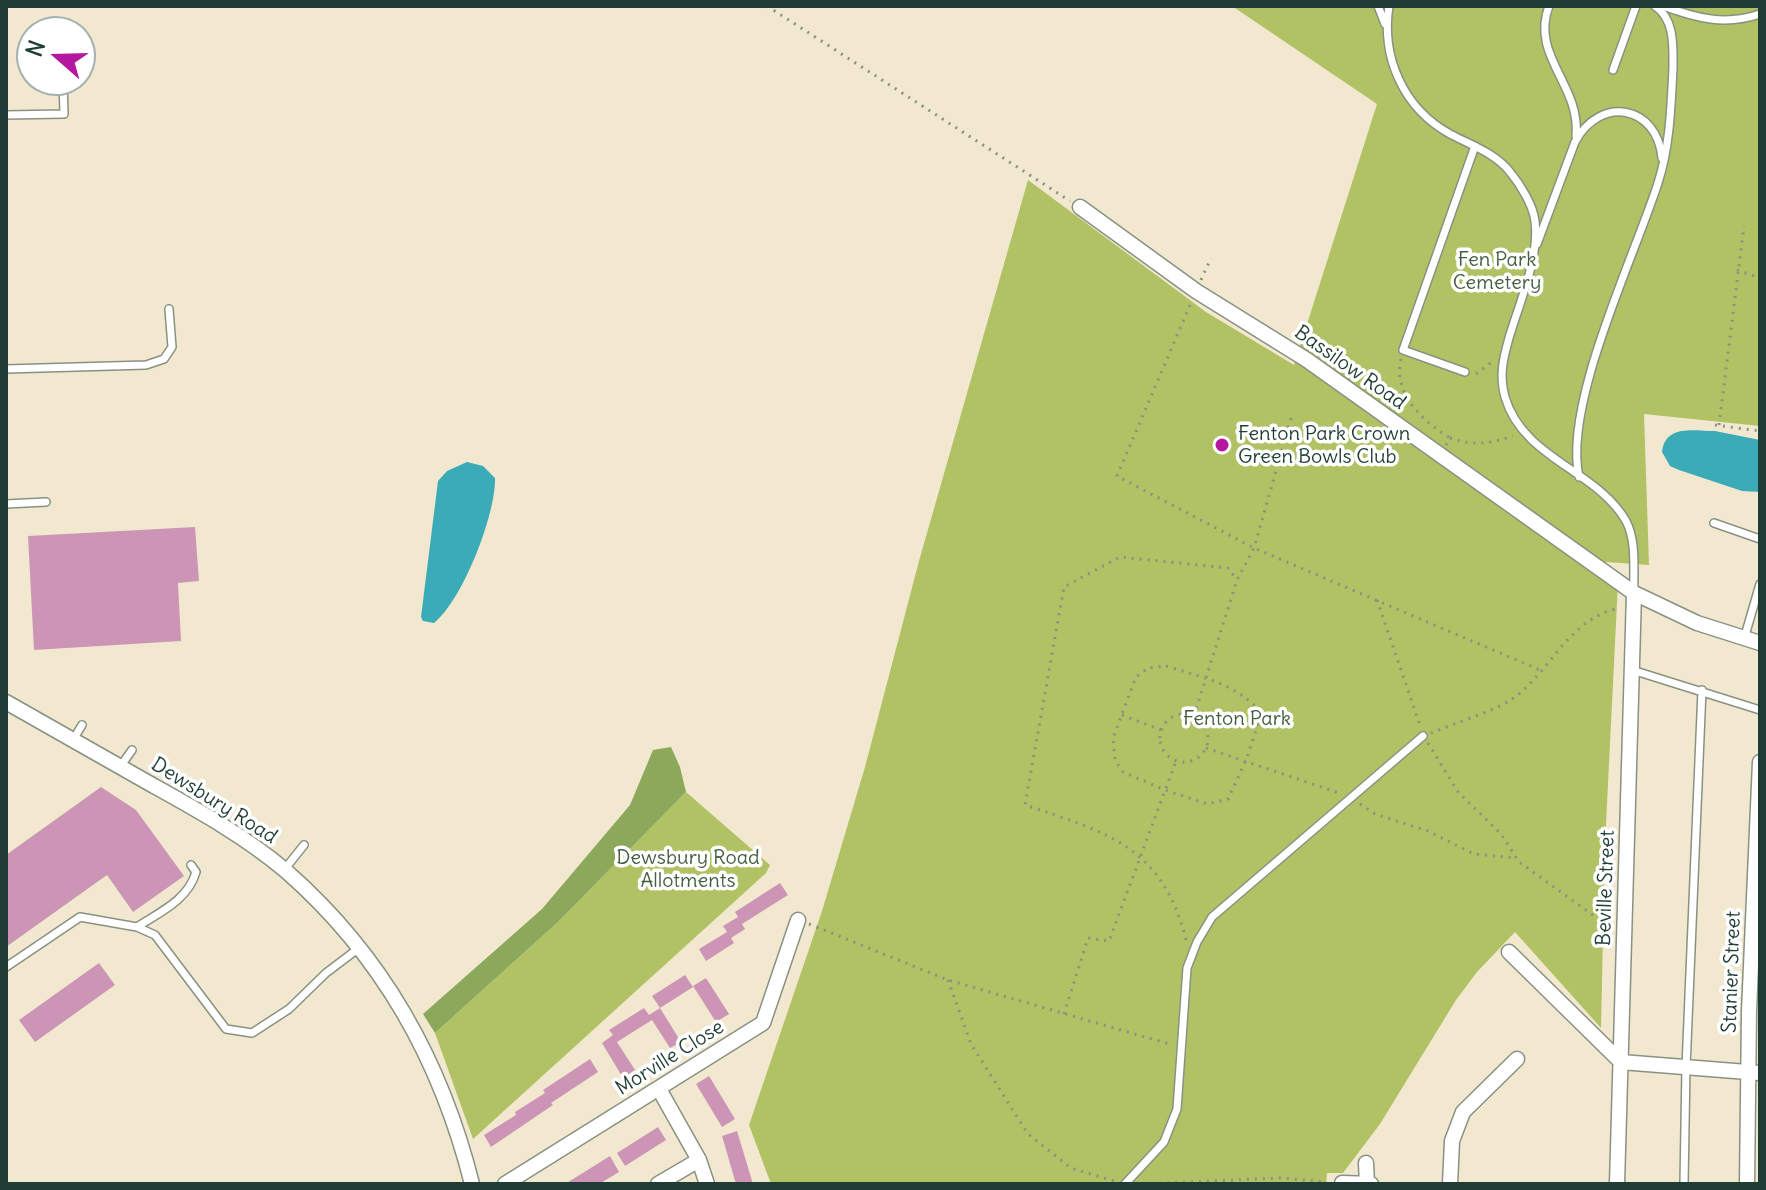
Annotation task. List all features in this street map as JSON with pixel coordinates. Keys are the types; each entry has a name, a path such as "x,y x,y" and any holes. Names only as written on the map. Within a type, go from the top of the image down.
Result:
{"street":[{"name":"Bassilow Road","path":"1080,207 1196,291 1307,360 1634,600 1760,643"},
{"name":"Beville Street","path":"1617,1184 1634,600"},
{"name":"Dewsbury Road","path":"6,702 215,820 284,870 324,907 388,986 415,1029 448,1105 472,1184"},
{"name":"Stanier Street","path":"1747,1184 1754,1132 1760,762"},
{"name":"Morville Close","path":"505,1184 763,1023 798,920"},
{"path":"1509,952 1621,1062 1755,1072"},
{"path":"1450,1184 1452,1141 1463,1112 1517,1059"},
{"path":"659,1089 699,1160 707,1184"},
{"path":"658,1184 699,1160"},
{"path":"1342,1183 1369,1184 1366,1163"}],"lane":[{"path":"1378,6 1386,26"},
{"path":"1389,6 1386,26 1397,79 1412,103 1430,122 1494,156 1510,172 1535,218 1535,248"},
{"path":"1549,6 1543,22 1543,37 1549,56 1569,90 1574,107 1575,142"},
{"path":"1613,70 1636,6"},
{"path":"1579,477 1574,457 1591,370 1661,172 1668,144 1673,49 1670,25 1663,11 1655,6"},
{"path":"1663,6 1695,18 1727,22 1760,14"},
{"path":"6,115 64,114 63,96"},
{"path":"1634,600 1632,541 1626,522 1615,507 1523,432 1506,401 1501,383 1502,361 1535,248 1582,129 1592,119 1605,113 1633,114 1655,132 1660,144 1661,172"},
{"path":"1465,372 1403,350 1475,146"},
{"path":"6,369 146,365 164,359 172,347 169,309"},
{"path":"6,504 46,502"},
{"path":"1714,523 1760,539"},
{"path":"1744,639 1760,584"},
{"path":"1632,670 1760,710"},
{"path":"1684,1184 1702,690"},
{"path":"73,740 82,725"},
{"path":"1123,1184 1164,1142 1177,1109 1187,968 1197,942 1212,917 1423,736"},
{"path":"120,767 132,750"},
{"path":"284,870 304,845"},
{"path":"137,927 184,895 192,886 196,872 191,865"},
{"path":"6,967 80,917 137,927 155,935 219,1023 226,1029 243,1033 261,1030 359,948"}],"path":[{"path":"767,6 1080,207"},
{"path":"1744,226 1717,425 1760,431"},
{"path":"1211,258 1117,476 1254,548 1540,670"},
{"path":"1737,270 1760,278"},
{"path":"1403,350 1400,380 1407,399 1434,428 1450,438 1477,444 1497,442 1523,432"},
{"path":"1465,372 1474,375 1491,362 1502,361"},
{"path":"1194,716 1237,580 1254,548 1292,415"},
{"path":"1440,455 1450,438"},
{"path":"1187,968 1189,950 1183,925 1154,869 1101,832 1025,805 1064,587 1120,557 1228,568 1237,580"},
{"path":"1377,600 1423,736 1458,792 1501,834 1516,858 1624,937"},
{"path":"1423,736 1511,699 1577,628 1634,600"},
{"path":"1166,666 1235,688 1262,713 1246,760 1228,799 1207,804 1123,772 1115,760 1113,738 1122,715 1136,677 1148,668 1166,666"},
{"path":"1122,715 1161,730"},
{"path":"1175,716 1194,716 1205,725 1208,737 1206,748 1190,762 1176,761 1162,748 1161,730 1175,716"},
{"path":"1206,748 1351,798 1375,814 1428,831 1474,854 1516,858"},
{"path":"1064,1014 1088,938 1109,941 1176,761"},
{"path":"798,920 948,980 1181,1047"},
{"path":"948,980 971,1044 1028,1134 1071,1168 1123,1184"},
{"path":"1143,1184 1280,1178 1342,1183"}],"green space":[{"name":"Fenton Park","path":"1232,6 1760,6 1760,426 1644,414 1649,565 1606,562 1598,575 1618,583 1605,844 1601,1028 1515,932 1477,972 1456,1000 1380,1124 1343,1173 1327,1173 1326,1184 771,1184 749,1125 822,911 865,767 919,561 1028,180 1206,312 1294,365 1377,104"},
{"path":"671,747 686,792 558,922 435,1033 423,1014 542,909 630,805 653,750"},
{"name":"Dewsbury Road Allotments","path":"686,792 770,865 766,873 473,1139 435,1033 558,922"}],"water":[{"path":"1715,431 1760,440 1760,492 1742,491 1679,470 1670,466 1662,452 1664,443 1675,433"},
{"path":"467,462 483,466 495,478 490,513 476,555 456,596 434,623 423,621 421,617 438,481 447,471"}],"building":[{"path":"195,527 199,581 178,583 181,641 34,650 28,536"},
{"path":"101,787 136,810 184,876 133,912 107,875 6,947 6,855"},
{"path":"780,883 788,895 742,924 745,929 731,938 734,943 706,961 699,949 727,932 723,926 738,917 735,912"},
{"path":"99,963 115,985 35,1042 19,1020"},
{"path":"685,975 693,987 660,1008 652,996"},
{"path":"706,978 729,1014 716,1022 693,986"},
{"path":"644,1008 649,1015 660,1008 681,1042 670,1048 652,1020 617,1042 635,1070 623,1078 602,1043 613,1035 609,1030"},
{"path":"590,1059 598,1072 491,1147 484,1135"},
{"path":"709,1076 735,1119 722,1127 696,1084"},
{"path":"658,1127 666,1140 625,1166 617,1153"},
{"path":"737,1131 753,1184 736,1184 722,1136"},
{"path":"610,1156 619,1172 599,1184 565,1184"}],"place":[{"name":"Fenton Park Crown Green Bowls Club","path":"1222,445"}],"park label":[{"name":"Fen Park Cemetery","path":"1497,272"}]}
